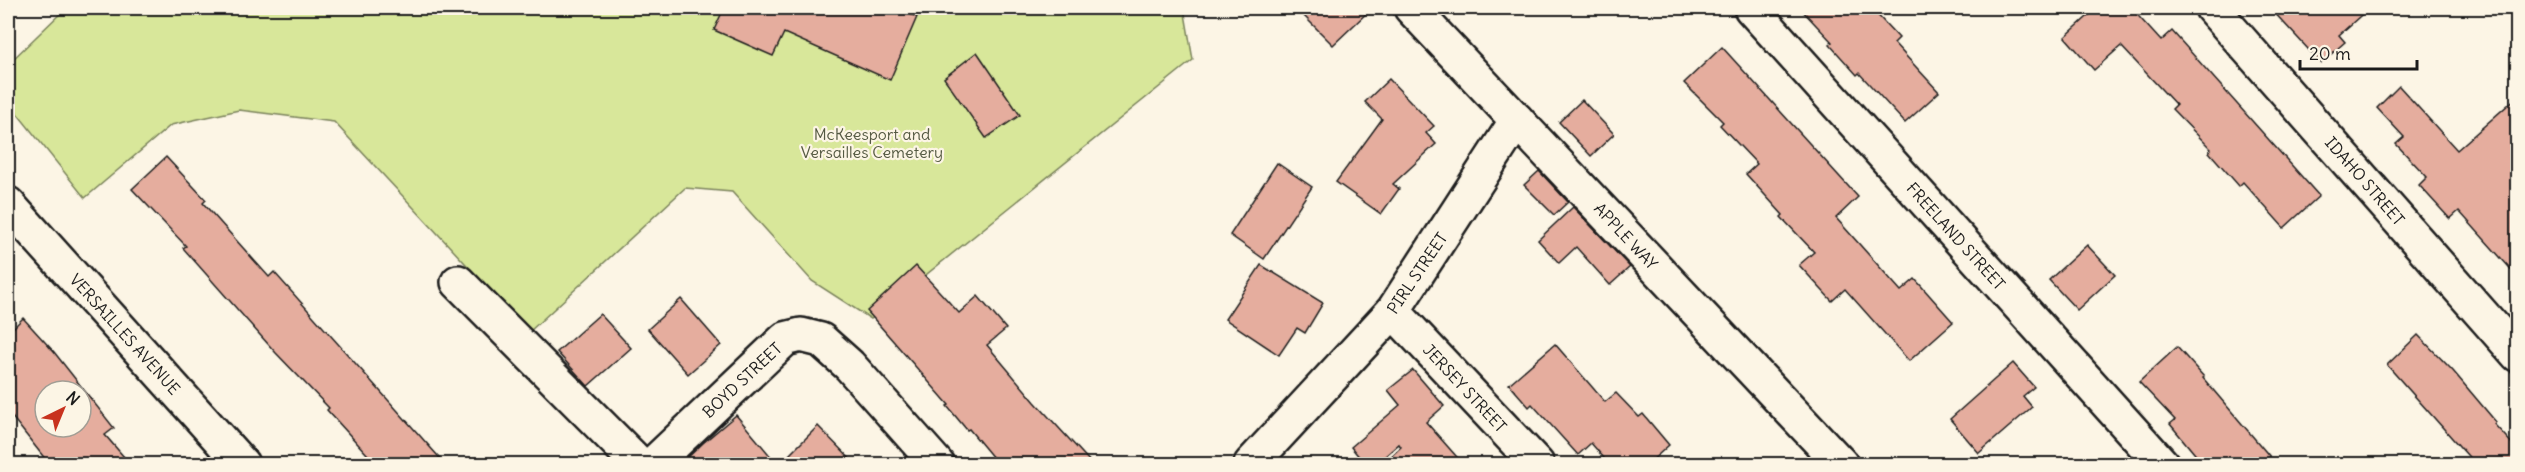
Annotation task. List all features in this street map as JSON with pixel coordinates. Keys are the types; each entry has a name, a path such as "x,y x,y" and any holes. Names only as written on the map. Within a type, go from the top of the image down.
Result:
{"street":[{"name":"APPLE WAY","path":"1411,8 1840,465"},
{"name":"FREELAND STREET","path":"1751,8 2162,465"},
{"name":"IDAHO STREET","path":"2212,8 2517,354"},
{"name":"PIRL STREET","path":"1251,465 1393,311 1516,120"},
{"name":"VERSAILLES AVENUE","path":"8,204 242,465"},
{"path":"458,282 639,465"},
{"name":"JERSEY STREET","path":"1393,311 1537,465"},
{"name":"BOYD STREET","path":"652,465 785,339 801,335 820,340 849,365 937,465"}],"green space":[{"name":"McKeesport and Versailles Cemetery","path":"66,8 1184,8 1193,60 871,319 812,281 732,192 685,188 529,332 334,122 239,110 171,125 85,198 8,102 8,64"}],"building":[{"path":"724,8 895,8 917,17 890,80 784,33 773,56 714,30"},
{"path":"1296,8 1372,8 1333,45"},
{"path":"1800,8 1871,8 1899,38 1894,43 1939,92 1905,123 1859,73 1857,75 1830,45 1832,42"},
{"path":"2097,8 2131,8 2161,41 2172,31 2319,196 2284,228 2243,182 2239,186 2209,152 2211,149 2172,109 2176,105 2121,46 2094,70 2065,37"},
{"path":"2270,8 2369,8 2339,35 2345,42 2321,63"},
{"path":"1722,47 1858,197 1836,218 1901,291 1915,279 1953,322 1909,361 1845,289 1832,301 1799,265 1814,252 1781,217 1783,215 1746,174 1757,164 1720,125 1723,122 1684,83"},
{"path":"977,52 1020,115 986,138 944,78"},
{"path":"1389,79 1434,126 1426,133 1436,144 1393,184 1399,189 1381,214 1336,182 1382,119 1365,102"},
{"path":"2399,86 2457,150 2517,97 2517,276 2459,211 2450,219 2419,185 2427,177 2396,144 2404,137 2377,108"},
{"path":"1582,100 1614,134 1591,156 1559,122"},
{"path":"166,157 206,200 203,203 269,277 274,272 446,465 377,465 327,410 329,408 276,353 183,248 186,246 132,189"},
{"path":"1277,163 1312,187 1264,259 1230,235"},
{"path":"1539,171 1568,202 1554,215 1524,185"},
{"path":"1573,207 1630,267 1610,285 1576,247 1559,263 1538,240"},
{"path":"2087,245 2115,275 2077,310 2049,280"},
{"path":"1261,265 1323,303 1305,333 1297,328 1279,355 1225,319"},
{"path":"916,266 959,313 978,296 1006,329 987,345 1093,465 999,465 969,429 967,430 947,406 949,405 867,311"},
{"path":"681,299 721,345 688,374 648,329"},
{"path":"600,314 631,348 588,386 557,352"},
{"path":"23,318 75,379 33,379 33,439 93,439 93,401 114,428 105,435 131,465 50,465 8,412 8,333"},
{"path":"2418,335 2453,371 2496,422 2494,424 2517,449 2517,465 2476,465 2387,365"},
{"path":"1555,344 1605,402 1616,393 1639,417 1643,414 1669,445 1647,465 1610,465 1591,443 1578,455 1532,404 1529,407 1509,384"},
{"path":"2177,347 2277,465 2204,465 2170,424 2175,420 2139,382"},
{"path":"2013,363 2034,387 2023,396 2032,407 1979,453 1950,419"},
{"path":"1413,370 1444,406 1426,422 1464,465 1382,465 1401,447 1399,444 1375,465 1366,465 1351,447 1400,405 1388,390"},
{"path":"736,415 778,465 680,465 703,443"},
{"path":"818,426 856,465 779,465"}]}
